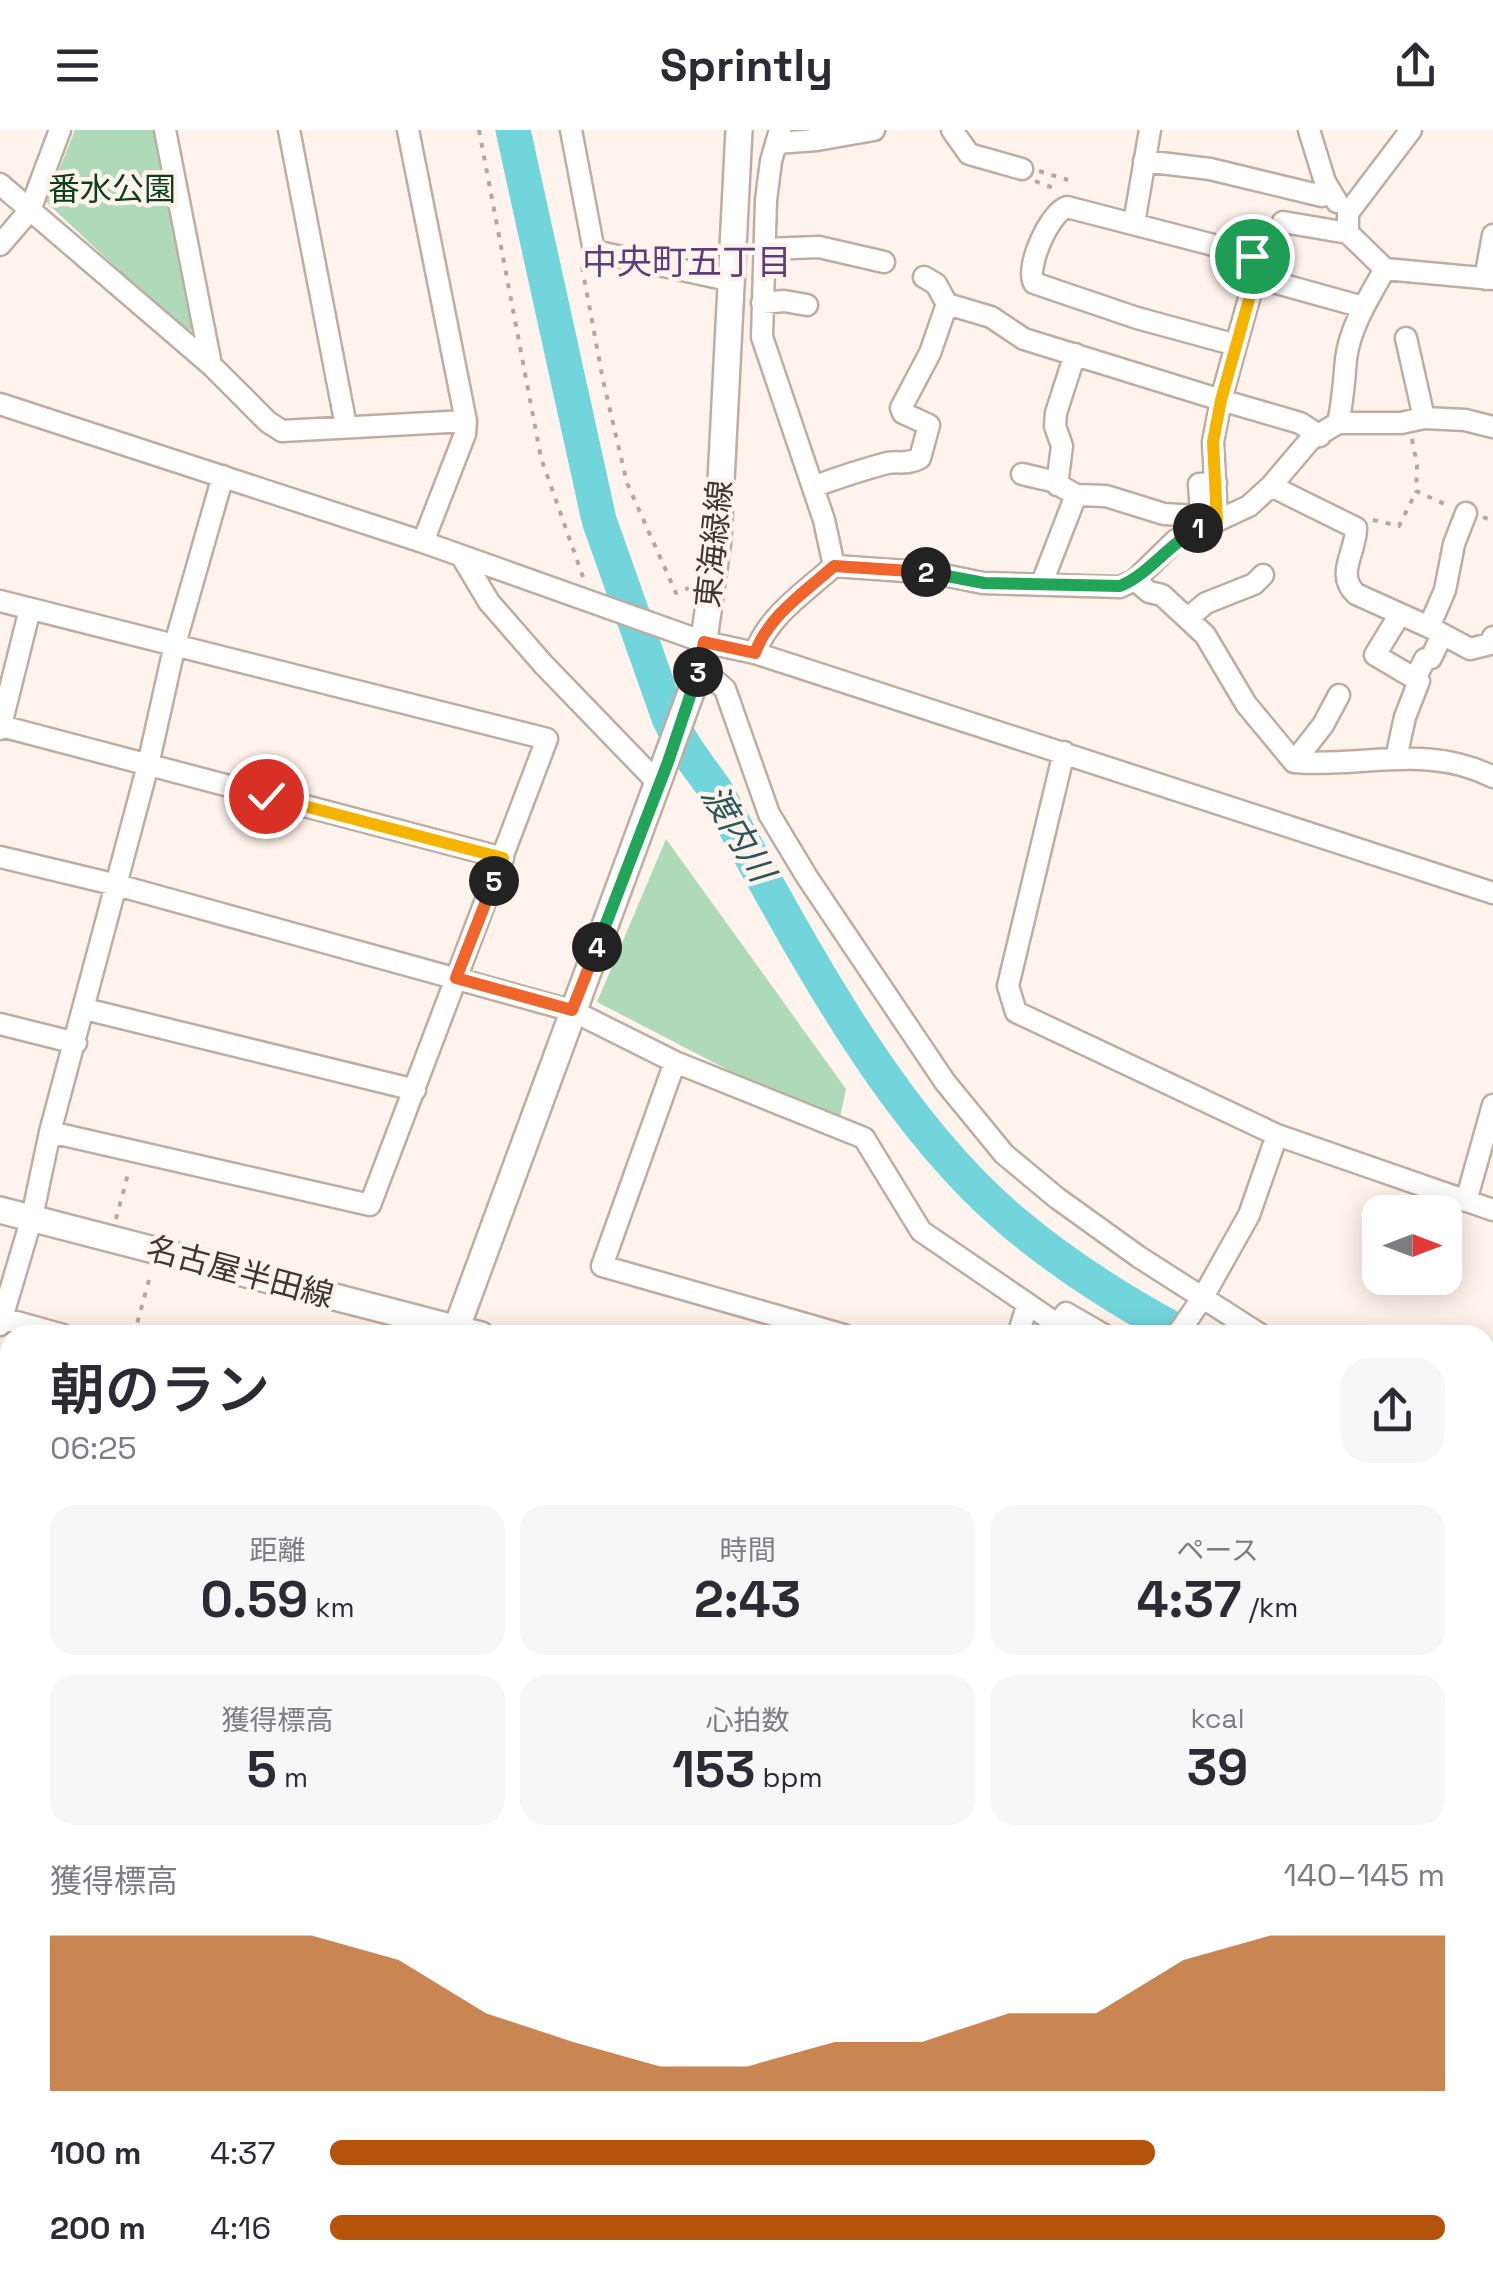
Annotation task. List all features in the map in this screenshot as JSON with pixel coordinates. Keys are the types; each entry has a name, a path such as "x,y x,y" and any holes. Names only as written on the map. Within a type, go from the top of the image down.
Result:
{"main road":[{"name":"東海緑線","path":"467,1325 572,1010 700,668 718,540 739,130"},
{"name":"名古屋半田線","path":"0,1210 434,1325"}],"street":[{"path":"0,244 30,210 60,130"},
{"path":"165,130 211,365"},
{"path":"289,130 346,426"},
{"path":"408,130 466,420 465,434 423,542"},
{"path":"571,130 594,251 733,281"},
{"path":"834,566 813,487 764,344 766,200 778,136 874,130"},
{"path":"952,130 969,154 1022,168"},
{"path":"1134,223 1150,130"},
{"path":"1310,130 1331,193 1348,223 1384,270 1489,279 1493,235"},
{"path":"1348,223 1410,130"},
{"path":"1144,160 1210,169 1322,196 1331,193"},
{"path":"0,184 211,365 268,422 282,430 466,420"},
{"path":"1217,520 1213,442 1258,267 1252,256 1134,223 1068,207 1052,216 1030,270 1040,288 1236,345"},
{"path":"1282,222 1348,223"},
{"path":"764,249 819,248 884,262"},
{"path":"1338,423 1346,387 1346,356 1363,307 1384,270"},
{"path":"924,277 936,284 947,304 990,318 1024,339 1300,423 1320,436"},
{"path":"1255,277 1363,307"},
{"path":"762,303 807,304"},
{"path":"813,487 853,472 894,462 912,463 920,458 929,425 903,413 901,408 930,353 947,304"},
{"path":"1406,338 1424,418"},
{"path":"1045,585 1066,490 1056,413 1075,354"},
{"path":"0,404 423,542 704,642 755,653 1493,893"},
{"path":"755,653 761,636 834,566 934,572 984,583 1120,586 1134,580 1176,540 1249,506 1272,486 1310,440 1338,423 1402,423 1424,418 1465,420 1493,428"},
{"path":"1022,474 1052,481 1066,490 1106,496 1164,514 1197,516 1201,512 1199,484 1216,483"},
{"path":"1,1321 86,1009 175,644 223,476"},
{"path":"1272,486 1356,528 1356,541 1345,574 1347,585 1356,594 1470,649 1492,640"},
{"path":"1416,676 1425,659 1431,658 1454,544 1466,513"},
{"path":"462,557 489,602 663,773"},
{"path":"1188,618 1206,603 1254,584 1263,575"},
{"path":"1134,580 1149,592 1162,595 1205,635 1246,704 1294,762 1319,764 1422,756 1493,778"},
{"path":"0,601 547,739 370,1205 50,1132"},
{"path":"30,609 0,728 503,858"},
{"path":"1396,758 1405,717 1419,681 1376,655 1400,614"},
{"path":"700,668 725,690 769,814 807,877 945,1082 1004,1154 1198,1302 1242,1325"},
{"path":"1294,762 1323,725 1339,694"},
{"path":"1064,752 1008,986 1016,1012 1277,1135 1493,1210"},
{"path":"0,856 572,1010 676,1062 864,1138 920,1231 1057,1325"},
{"path":"86,1009 415,1090"},
{"path":"0,1024 76,1043"},
{"path":"676,1062 602,1266 809,1325"},
{"path":"1466,1201 1493,1105"},
{"path":"1183,1325 1249,1215 1277,1135"},
{"path":"1021,1325 1027,1306"},
{"path":"1065,1325 1066,1313 1087,1325"}],"path":[{"path":"479,130 541,458 580,565 588,602"},
{"path":"1062,208 1061,190 1020,176 1023,166 1068,180"},
{"path":"582,264 627,483 676,593 689,590 692,571"},
{"path":"1356,528 1374,520 1399,526 1416,491 1416,449 1402,423"},
{"path":"1416,491 1493,521"},
{"path":"115,1224 134,1151"},
{"path":"137,1325 148,1280"}],"green space":[{"name":"番水公園","path":"75,130 157,130 194,328 185,332 46,202"},
{"path":"666,839 846,1089 838,1127 597,1002"}],"waterway":[{"name":"渡内川","path":"513,130 599,520 679,737 717,793 827,989 895,1092 932,1139 971,1183 1053,1254 1166,1325"}],"district":[{"name":"中央町五丁目","path":"687,262"}],"route":[{"path":"266,796 503,858 456,978 572,1010 668,762 700,668 704,642 755,653 761,636 834,566 934,572 984,583 1120,586 1134,580 1176,540 1217,520 1213,442 1258,267 1252,256"}]}
